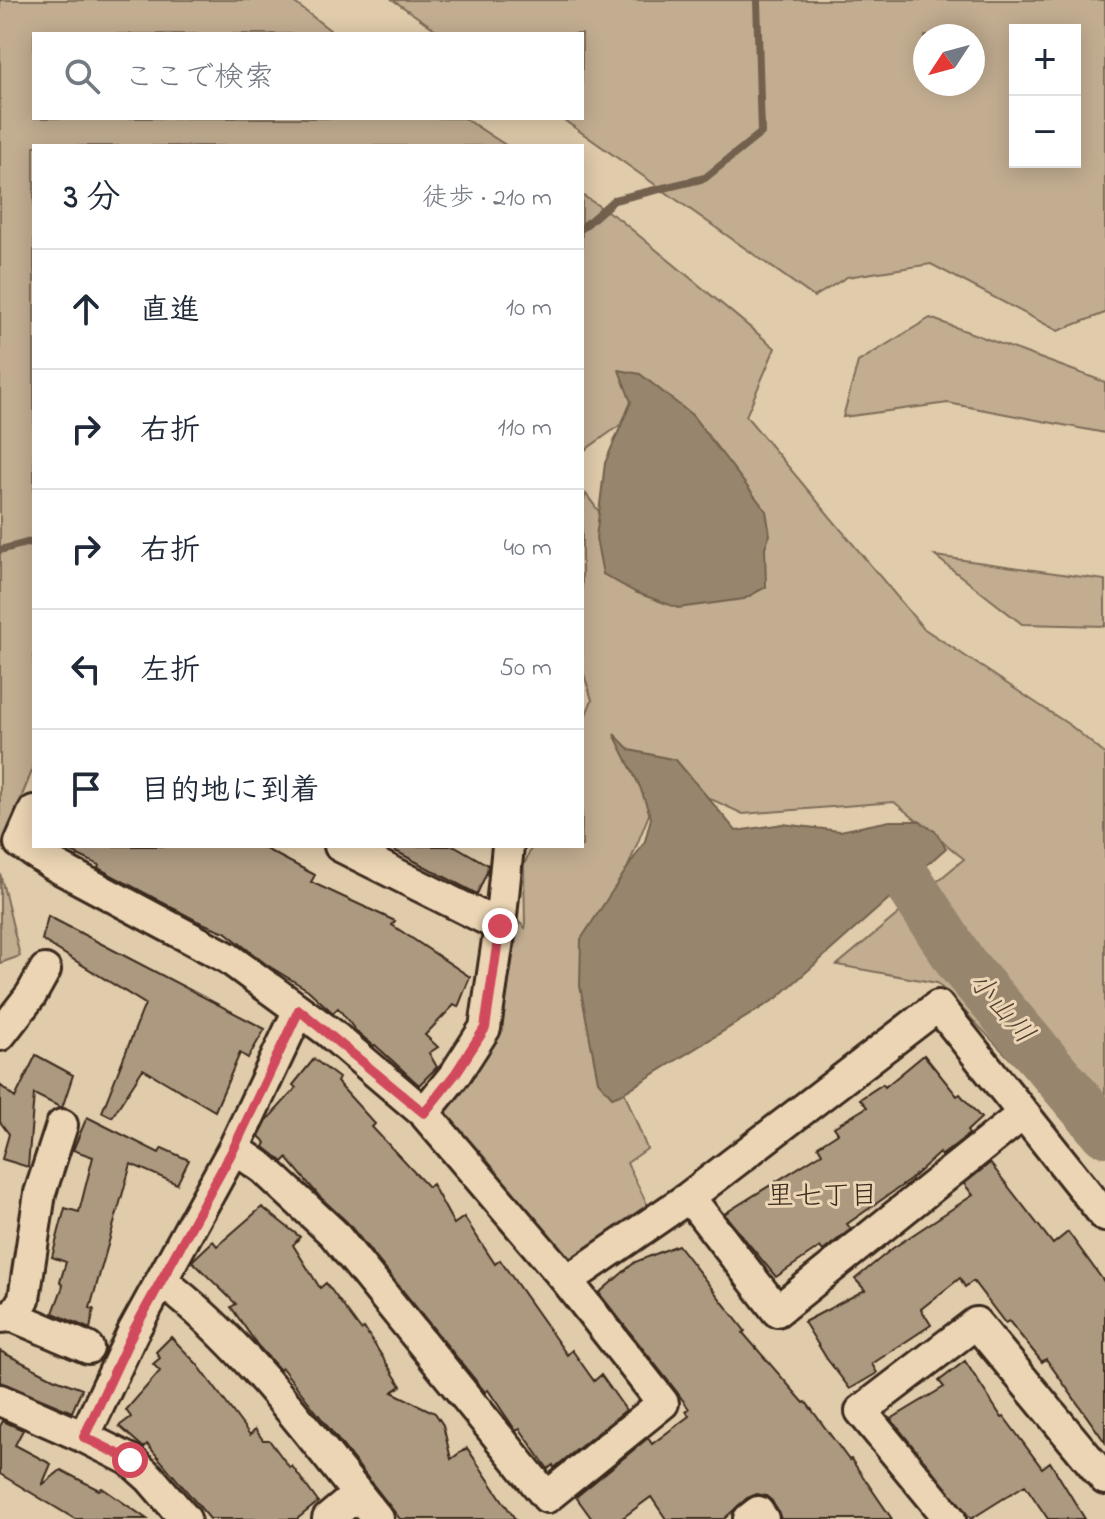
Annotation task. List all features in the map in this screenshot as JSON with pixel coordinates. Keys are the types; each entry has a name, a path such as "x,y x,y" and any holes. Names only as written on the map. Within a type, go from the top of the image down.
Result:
{"street":[{"path":"32,816 20,843 52,864 228,958 299,1010 424,1113 567,1281 663,1403 547,1497 333,1233 264,1169 234,1148"},
{"path":"344,848 500,926"},
{"path":"424,1113 456,1073 485,1028 508,848"},
{"path":"0,1035 31,995 45,970"},
{"path":"567,1281 689,1197 938,1006 1105,1216"},
{"path":"84,1437 133,1332 234,1148 299,1010"},
{"path":"689,1197 777,1311 1023,1114"},
{"path":"62,1125 40,1193 24,1299 7,1317 88,1348"},
{"path":"163,1282 193,1305 236,1348 378,1519"},
{"path":"950,1519 861,1411 976,1323 1105,1479"},
{"path":"0,1400 130,1460 185,1519"},
{"path":"328,1519 358,1494"},
{"path":"749,1519 758,1512 763,1519"}],"shaded area":[{"path":"0,0 291,0 332,32 32,32 32,120 467,120 504,144 32,144 32,771 0,850"},
{"path":"393,0 1105,0 1105,313 1058,331 931,264 847,277 814,297 564,120 584,120 584,32 439,32"},
{"path":"584,196 619,219 775,348 746,416 923,628 1071,726 1105,754 1105,1149 1095,1147 937,983 837,965 964,859 894,802 743,814 664,777 595,949 612,1061 647,1149 627,1163 649,1208 568,1268 440,1112 500,1033 519,922 525,928 524,865 531,848 584,848 584,719 592,700 584,674 584,500 586,494 637,563 653,402 584,451"},
{"path":"930,318 1105,382 1105,433 948,403 843,417 858,362"},
{"path":"619,370 640,374 692,415 766,511 770,535 765,547 766,587 744,599 678,608 635,592 603,574 596,538 605,463 631,402"},
{"path":"935,556 1105,580 1105,626 1022,624"},
{"path":"614,734 630,750 676,760 736,831 783,824 840,831 890,821 919,821 936,832 946,848 777,998 612,1097 598,1081 580,986 581,939 645,841 651,818 640,787"},
{"path":"0,873 20,956 0,963"}],"building":[{"path":"63,848 264,848 315,875 311,882 395,921 392,925 470,977 458,1007 454,1005 425,1035 438,1047 429,1053 437,1067 419,1085 356,1031 338,1008 333,1013 308,990 267,965 225,932 197,921 98,868 99,865"},
{"path":"390,848 458,848 488,865 477,894"},
{"path":"48,916 265,1029 248,1058 240,1053 215,1111 143,1069 112,1117 102,1112 145,1004 42,940"},
{"path":"36,1055 73,1075 62,1108 34,1094 28,1167 2,1159 9,1134 0,1122 0,1085 15,1098"},
{"path":"924,1055 957,1096 960,1094 981,1118 967,1131 969,1134 941,1156 939,1153 910,1180 847,1224 851,1229 823,1251 820,1247 776,1277 724,1214 822,1153 818,1146 838,1133 834,1127 867,1107 860,1099 883,1084 885,1087"},
{"path":"314,1059 339,1078 337,1082 375,1124 372,1127 428,1187 432,1184 454,1224 464,1217 495,1264 500,1260 567,1355 572,1350 594,1381 601,1375 626,1410 554,1468 553,1465 548,1469 520,1429 516,1431 488,1390 485,1392 347,1222 319,1196 287,1158 283,1162 264,1147 266,1143 259,1136 267,1120 296,1088 293,1085"},
{"path":"87,1117 159,1153 162,1148 189,1160 177,1184 131,1164 90,1308 94,1309 90,1329 53,1313 63,1286 60,1282 66,1262 52,1257 65,1208 79,1212 93,1157 73,1150"},
{"path":"990,1163 1053,1244 1068,1232 1105,1283 1105,1442 1046,1359 1042,1362 1009,1321 1005,1323 973,1281 965,1287 960,1278 921,1309 931,1325 872,1364 877,1373 850,1389 804,1322 865,1290 855,1279 893,1248 973,1195 964,1184"},
{"path":"262,1207 300,1237 293,1245 320,1288 326,1283 361,1330 364,1328 401,1386 392,1392 435,1413 443,1425 451,1459 467,1448 515,1519 400,1519 282,1368 280,1370 258,1346 231,1307 236,1304 192,1261 213,1241 217,1246"},
{"path":"678,1245 745,1331 743,1333 806,1402 851,1459 892,1519 781,1519 772,1501 757,1494 747,1498 724,1519 666,1519 651,1497 621,1519 592,1519 576,1497 648,1438 652,1444 689,1416 686,1411 689,1409 677,1392 599,1293 635,1262"},
{"path":"171,1337 197,1364 250,1435 255,1429 263,1440 269,1440 318,1502 297,1519 210,1519 147,1444 144,1448 119,1426 131,1417 126,1410 160,1371 153,1364 160,1358 156,1352"},
{"path":"0,1351 82,1389 72,1412 0,1382"},
{"path":"965,1361 1002,1418 1042,1468 1050,1462 1085,1519 1048,1519 1025,1485 971,1519 891,1419 944,1387 939,1381"},
{"path":"3,1421 23,1430 15,1445 51,1464 42,1485 61,1470 99,1490 102,1488 147,1519 75,1519 0,1474 0,1426"}],"waterway":[{"path":"584,226 614,200 705,178 761,133 757,0"},
{"path":"0,550 32,542"},
{"name":"小山川","path":"906,878 962,964 1105,1132"}],"district":[{"name":"里七丁目","path":"822,1197"}],"route":[{"path":"130,1460 84,1437 133,1332 234,1148 299,1010 424,1113 456,1073 485,1028 500,926"}]}
